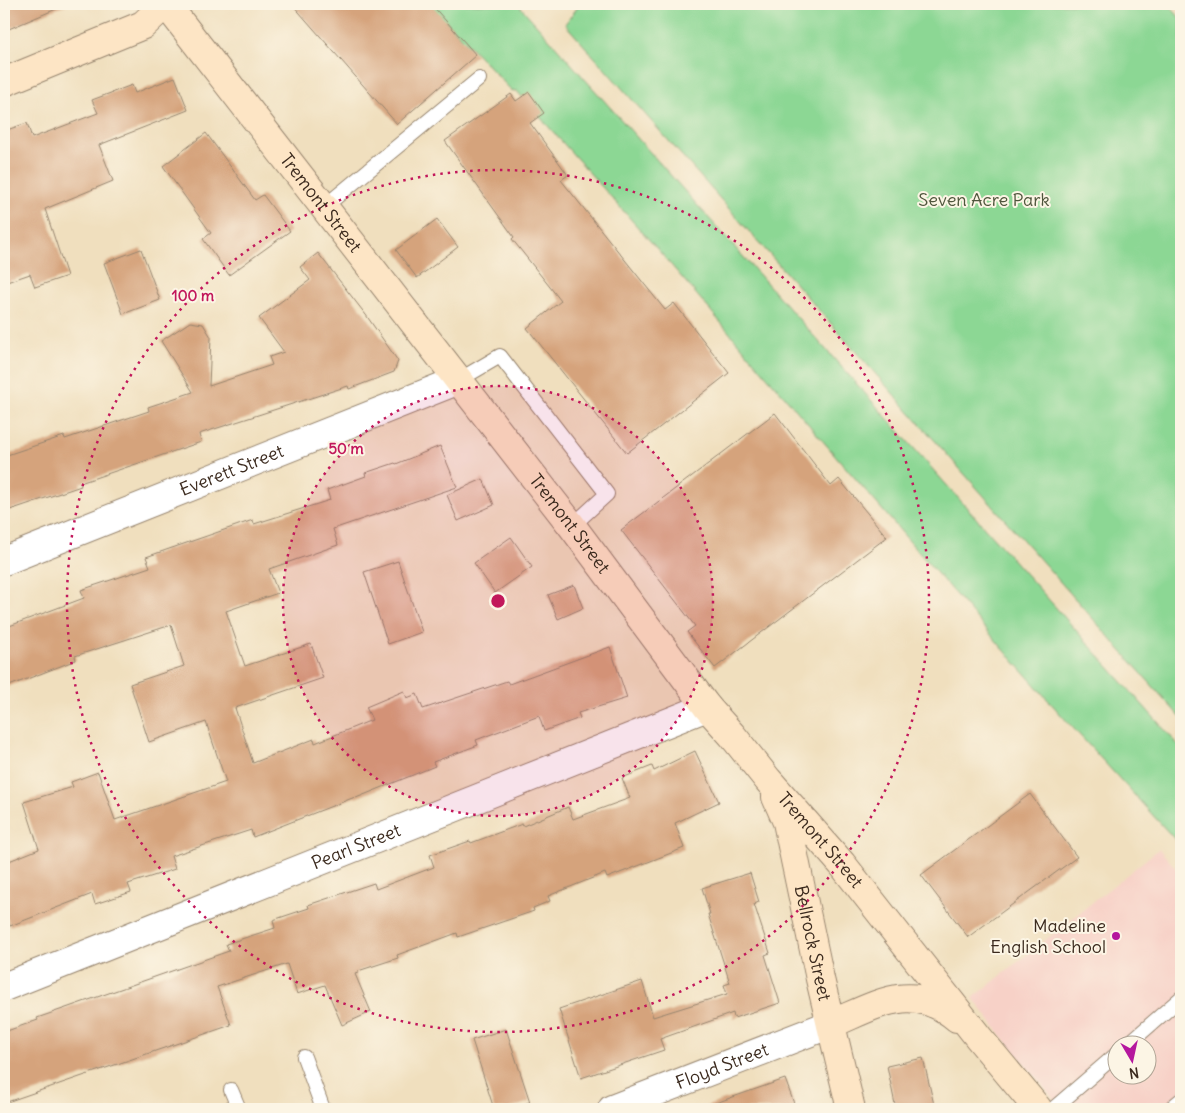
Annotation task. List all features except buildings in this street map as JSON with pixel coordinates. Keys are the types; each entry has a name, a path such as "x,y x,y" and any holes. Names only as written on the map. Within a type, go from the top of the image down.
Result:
{"street":[{"path":"4,82 143,25 166,4"},
{"name":"Tremont Street","path":"166,4 572,526 707,707 842,864 979,1038 1038,1109"},
{"name":"Everett Street","path":"4,561 459,380"},
{"name":"Pearl Street","path":"4,987 707,707"},
{"name":"Bellrock Street","path":"768,780 787,822 851,1109"},
{"name":"Tremont Street","path":"831,1024 894,999 908,997 942,1008 979,1038"},
{"name":"Floyd Street","path":"612,1109 831,1024"}],"lane":[{"path":"324,207 479,80"},
{"path":"459,380 500,356 607,494 572,526"},
{"path":"1137,1036 1181,998"},
{"path":"304,1057 323,1109"},
{"path":"1053,1109 1108,1062"},
{"path":"231,1090 239,1109"},
{"path":"1170,1109 1181,1100"}],"shaded area":[{"name":"Madeline English School","path":"1159,849 1181,874 1181,1109 1062,1109 973,998"}],"green space":[{"path":"430,4 518,4 1181,748 1181,846 1063,717 659,251 516,90 513,92"},
{"name":"Seven Acre Park","path":"580,4 1168,4 1181,19 1181,718 565,24"}],"place":[{"name":"Madeline English School","path":"1116,936"}]}
